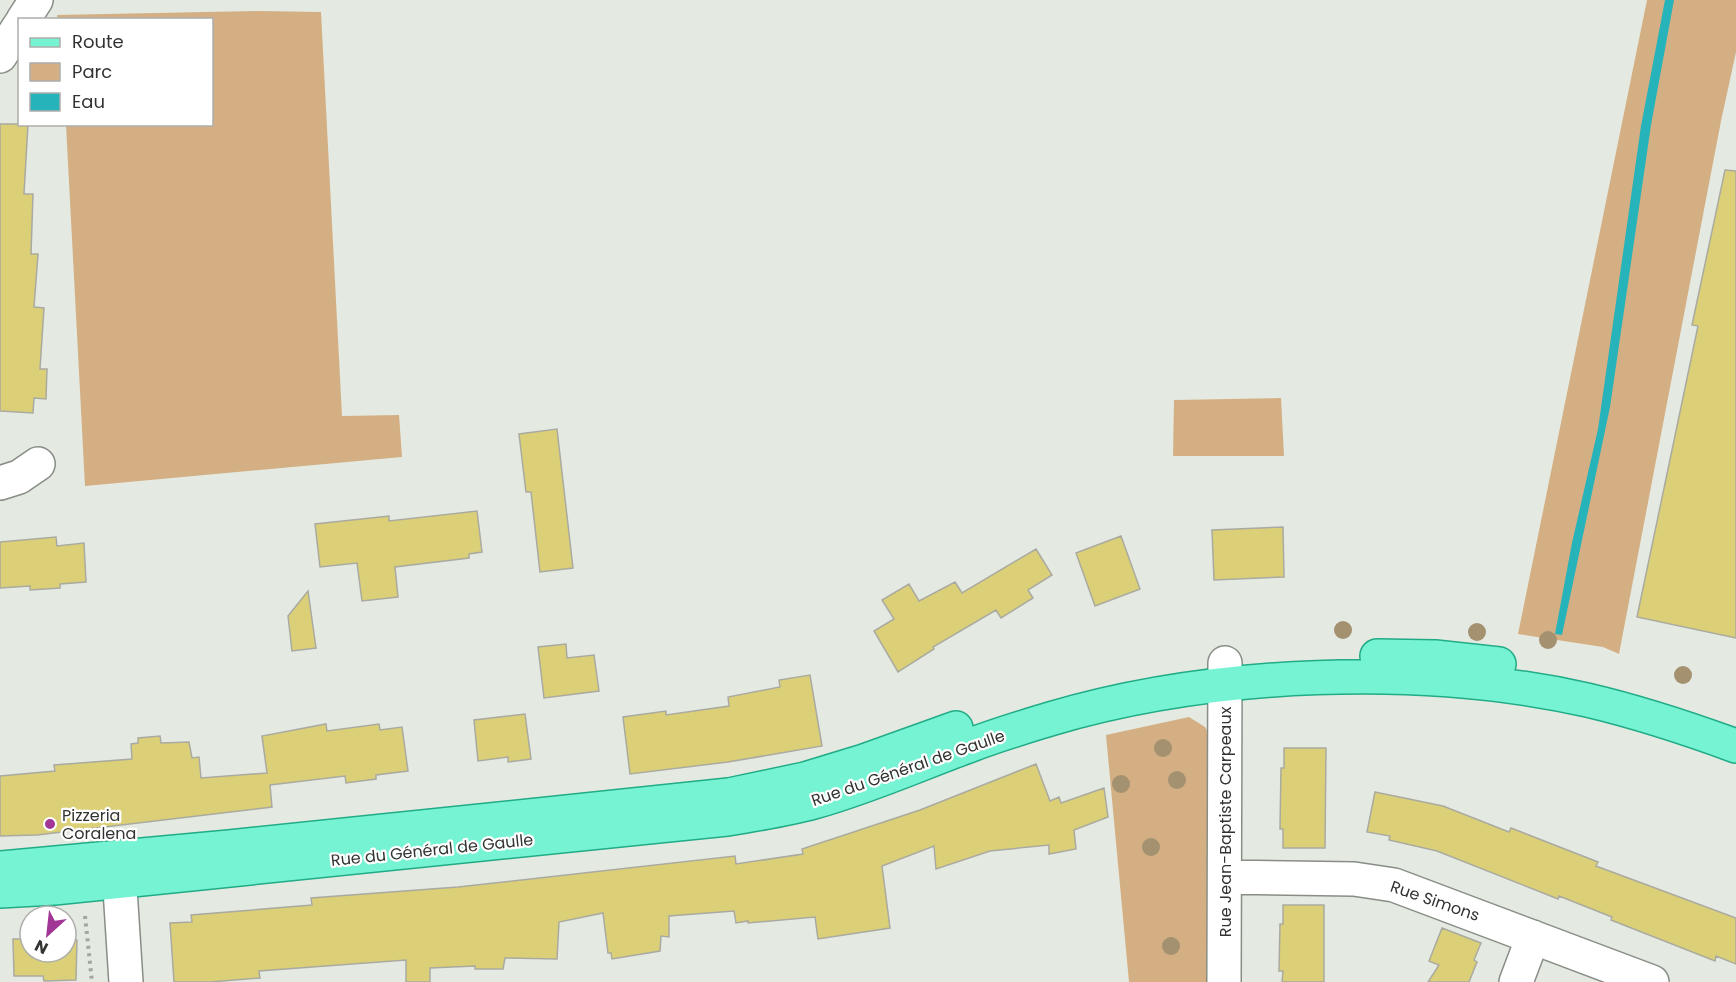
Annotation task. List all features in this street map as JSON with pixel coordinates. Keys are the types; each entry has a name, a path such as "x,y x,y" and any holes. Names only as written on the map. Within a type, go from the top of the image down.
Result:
{"main road":[{"name":"Rue du Général de Gaulle","path":"0,867 119,870 663,827 758,814 812,803 837,795 973,744 1053,719 1123,702 1273,659 1391,656 1435,657 1492,663 1588,678 1640,691 1736,722"},
{"name":"Rue du Général de Gaulle","path":"1225,674 1300,679 1407,679 1481,684 1583,700 1633,711 1736,746"},
{"name":"Rue du Général de Gaulle","path":"0,891 81,886 119,870"}],"street":[{"path":"24,18 36,0"},
{"path":"0,56 18,28"},
{"path":"0,483 20,477 38,464"},
{"name":"Rue Jean-Baptiste Carpeaux","path":"1224,982 1225,674"},
{"path":"119,870 126,982"},
{"name":"Rue Simons","path":"1225,877 1354,879 1394,885 1652,982"},
{"path":"1516,982 1533,937"}],"path":[{"path":"81,886 92,982"}],"green space":[{"path":"1647,0 1736,0 1736,52 1619,654 1603,647 1518,634"},
{"path":"321,12 342,416 399,415 402,457 85,486 66,126 213,126 213,18 58,18 57,15"},
{"path":"1281,398 1284,456 1173,456 1174,400"},
{"path":"1189,717 1205,727 1212,740 1210,982 1129,982 1106,735"}],"water":[{"path":"1665,0 1674,0 1651,125 1610,407 1562,635 1555,634 1572,543 1598,429 1641,126"}],"building":[{"path":"0,124 18,124 18,126 28,126 24,194 33,194 31,254 38,254 34,307 44,308 40,369 47,369 46,399 34,398 33,413 0,411"},
{"path":"1725,170 1736,171 1736,638 1637,617 1698,326 1692,325"},
{"path":"557,429 573,568 540,572 531,492 526,492 519,434"},
{"path":"477,511 482,552 469,554 469,558 395,567 398,597 362,601 357,563 320,567 315,524 389,516 389,521"},
{"path":"1283,527 1284,577 1214,580 1212,530"},
{"path":"1121,536 1140,589 1095,606 1076,553"},
{"path":"56,537 57,546 84,543 86,582 60,584 60,588 30,590 30,586 0,588 0,542"},
{"path":"1036,549 1052,575 1028,590 1033,598 1001,618 996,610 933,647 934,649 898,672 874,631 894,619 882,600 909,584 919,601 955,582 962,593"},
{"path":"308,591 316,648 292,651 288,616"},
{"path":"566,644 567,658 594,655 599,691 544,698 538,647"},
{"path":"810,675 822,746 728,762 630,774 623,717 666,711 666,715 729,706 728,697 780,687 779,680"},
{"path":"525,714 531,759 508,762 508,757 478,761 474,720"},
{"path":"326,724 327,731 379,724 380,730 402,727 408,771 376,775 376,779 346,783 345,776 270,785 272,807 37,835 0,836 0,776 55,771 54,765 132,759 131,744 138,743 138,738 160,736 161,743 189,742 192,758 199,757 201,778 267,773 262,736"},
{"path":"1284,748 1326,748 1325,848 1283,848 1283,829 1280,829 1281,768 1284,768"},
{"path":"1036,764 1050,801 1059,797 1061,803 1104,788 1108,817 1074,830 1076,849 1049,854 1049,845 990,851 936,869 934,846 882,866 890,928 818,939 815,917 736,923 734,911 669,916 669,937 661,936 660,951 612,959 611,953 608,953 603,913 559,922 557,959 505,958 503,969 475,969 475,966 430,968 430,982 406,982 406,960 259,971 260,978 174,982 170,923 192,922 191,915 312,905 311,898 458,887 735,856 736,864 803,854 802,849 920,810"},
{"path":"1375,792 1443,806 1509,832 1511,828 1598,862 1596,866 1736,918 1736,964 1716,956 1715,961 1611,920 1612,917 1559,896 1558,899 1437,851 1389,840 1390,836 1367,832"},
{"path":"1283,905 1324,905 1324,982 1282,982 1283,971 1279,971 1280,924 1283,924"},
{"path":"1442,928 1481,943 1469,982 1428,982 1439,965 1429,961"},
{"path":"13,939 18,939 18,964 76,964 76,980 44,981 43,976 14,976"}],"place":[{"name":"Pizzeria Coralena","path":"50,824"}]}
